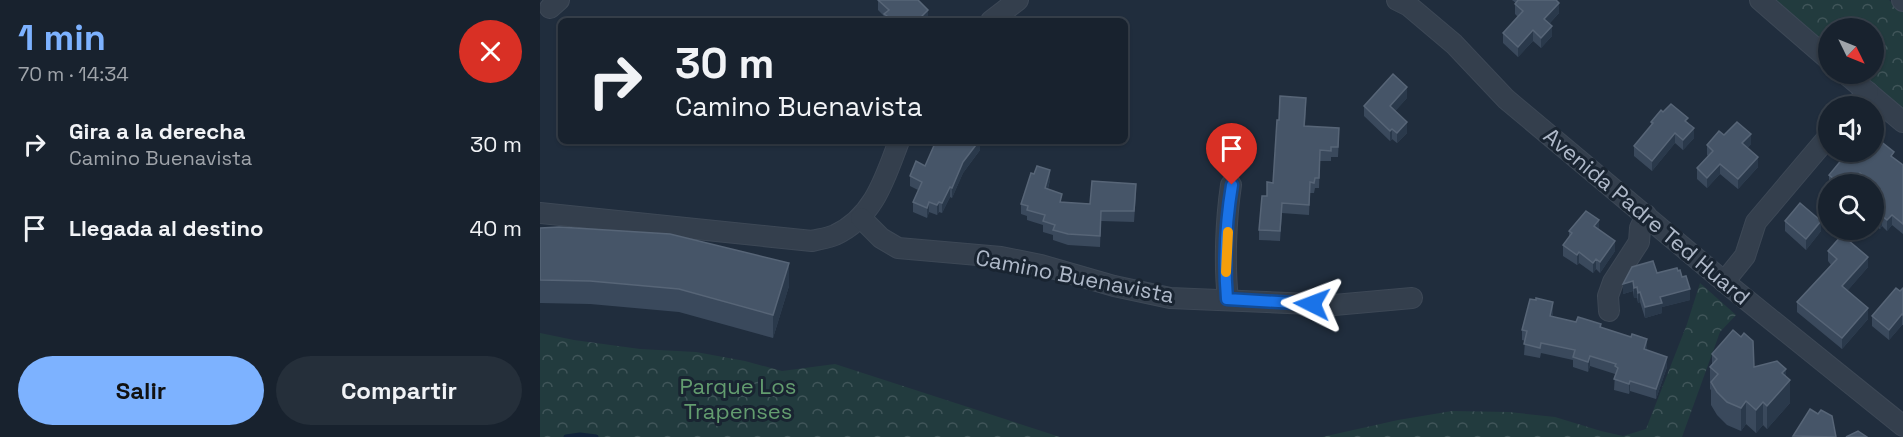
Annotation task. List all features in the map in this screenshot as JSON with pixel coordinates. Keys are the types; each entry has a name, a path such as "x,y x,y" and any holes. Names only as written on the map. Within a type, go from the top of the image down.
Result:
{"street":[{"path":"995,18 1018,0"},
{"path":"1760,0 1818,50"},
{"name":"Avenida Padre Ted Huard","path":"1406,2 1454,44 1506,99 1724,282 1903,426"},
{"path":"1884,112 1903,122"},
{"path":"540,213 812,241 835,236 861,218 872,205 884,182 898,144"},
{"path":"1724,282 1745,256 1756,222 1818,149"},
{"path":"1227,299 1229,201 1232,185"},
{"path":"1609,310 1608,296 1613,282 1639,242 1640,228 1646,215"},
{"name":"Camino Buenavista","path":"861,218 881,238 898,248 1011,259 1170,298 1334,305 1412,298"},
{"path":"1639,242 1663,229"}],"green space":[{"path":"1770,0 1889,0 1903,12 1903,109 1872,84 1884,84 1884,18 1818,18 1818,40"},
{"path":"1700,283 1736,315 1720,332 1682,437 1322,437 1452,411 1509,412 1555,417 1623,436 1646,429 1687,324"},
{"name":"Parque Los Trapenses","path":"540,333 640,349 696,352 782,371 835,364 1060,437 540,437"}],"building":[{"path":"878,0 918,0 928,10 920,18 885,18 887,16 884,14 889,10"},
{"path":"1518,0 1556,0 1559,3 1544,19 1552,26 1541,38 1533,30 1518,47 1503,33 1523,11 1515,4"},
{"path":"1393,74 1407,87 1390,106 1407,122 1397,133 1392,129 1390,131 1364,106"},
{"path":"1280,96 1306,98 1304,126 1339,128 1338,147 1331,147 1331,151 1320,150 1319,178 1315,178 1314,183 1310,182 1309,205 1282,203 1280,231 1259,230 1262,196 1267,196 1267,182 1273,183"},
{"path":"1671,104 1688,118 1685,121 1694,128 1683,140 1675,133 1652,161 1634,146 1661,110 1663,112"},
{"path":"1737,122 1751,134 1742,143 1758,157 1738,179 1720,164 1707,178 1697,168 1713,151 1707,145 1719,131 1724,135"},
{"path":"935,144 977,144 963,162 952,188 950,187 942,203 939,202 937,205 929,202 927,208 913,202 922,182 910,176 916,161 925,166"},
{"path":"1884,144 1894,152 1891,156 1903,165 1903,224 1892,215 1887,220 1884,218 1884,174 1830,174 1840,162 1884,162"},
{"path":"1037,166 1050,170 1045,188 1062,194 1060,202 1090,204 1092,181 1136,184 1134,211 1101,211 1100,236 1068,234 1053,230 1055,225 1043,221 1045,215 1027,210 1028,206 1021,204 1031,173 1034,174"},
{"path":"1800,203 1818,218 1818,225 1806,239 1785,221"},
{"path":"1586,211 1599,220 1594,226 1615,241 1600,262 1596,259 1593,263 1579,252 1577,255 1563,245 1572,233 1569,231"},
{"path":"559,227 670,234 789,263 773,315 679,289 590,281 540,280 540,228"},
{"path":"1838,240 1848,240 1868,257 1842,286 1868,308 1842,338 1797,302 1837,259 1828,251"},
{"path":"1653,261 1657,273 1677,268 1678,271 1680,270 1682,277 1686,276 1690,289 1660,297 1662,303 1645,307 1640,292 1638,293 1637,287 1634,288 1633,281 1623,284 1632,267"},
{"path":"1896,288 1900,291 1903,288 1903,315 1889,330 1872,316"},
{"path":"1536,298 1553,302 1550,316 1576,322 1578,317 1631,337 1632,334 1647,339 1644,349 1667,357 1656,389 1614,379 1618,368 1616,364 1590,356 1588,362 1573,357 1575,350 1541,343 1540,348 1524,344 1527,331 1522,330 1530,299 1536,300"},
{"path":"1733,330 1741,337 1744,333 1753,341 1754,367 1777,361 1786,369 1782,373 1790,380 1767,406 1763,402 1756,410 1746,401 1741,408 1727,402 1711,382 1718,374 1710,367 1717,359 1712,354"},
{"path":"1810,409 1818,414 1821,410 1832,416 1836,437 1793,436"},
{"path":"1858,431 1867,437 1846,437"}],"waterway":[{"path":"566,437 580,435 596,437"}],"slow traffic":[{"path":"1226,272 1228,232"}],"route":[{"path":"1232,185 1229,201 1227,299 1312,304"}]}
